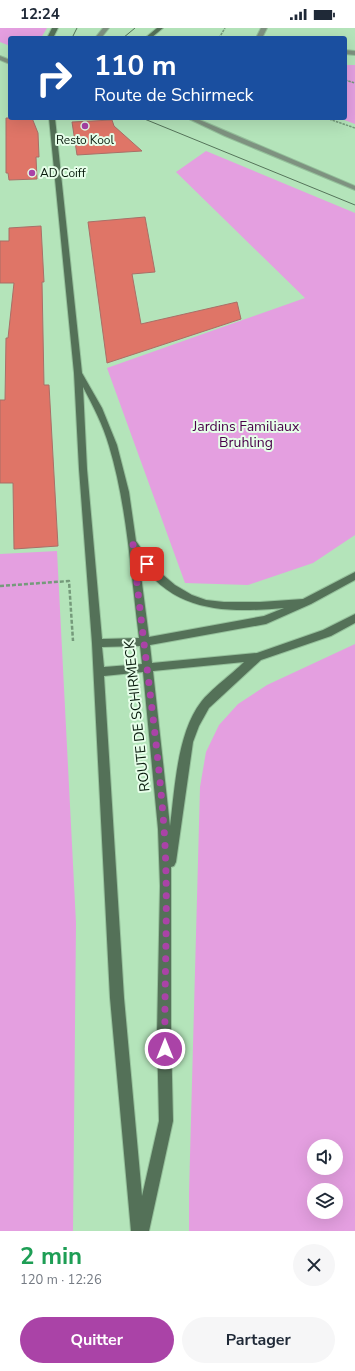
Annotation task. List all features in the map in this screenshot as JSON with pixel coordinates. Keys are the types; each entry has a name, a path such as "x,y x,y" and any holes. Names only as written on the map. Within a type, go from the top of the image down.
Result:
{"main road":[{"path":"150,36 159,29"},
{"path":"52,120 78,373 83,468 99,672 117,998 138,1231"},
{"name":"ROUTE DE SCHIRMECK","path":"78,373 98,408 113,445 124,492 133,544 139,610 148,668 164,829 166,886 164,1034 166,1121 142,1231"},
{"name":"ROUTE DE SCHIRMECK","path":"133,544 154,573 191,600 203,604 237,606 308,601"},
{"path":"97,643 144,642 266,620 308,601 355,576"},
{"path":"99,672 257,657 327,633 355,618"},
{"name":"ROUTE DE SCHIRMECK","path":"166,886 188,742 194,725 205,705 257,657"}],"street":[{"path":"100,36 106,28"},
{"path":"194,120 355,188"}],"path":[{"path":"332,120 355,128"}],"green space":[{"path":"0,28 47,28 42,36 8,36 8,45 0,42"},
{"path":"347,65 355,65 355,124 344,120 347,120"},
{"name":"Jardins Familiaux Bruhling","path":"206,151 355,213 355,535 313,563 248,585 185,583 107,368 305,298 176,172"},
{"path":"57,551 76,923 73,1231 0,1231 0,554"},
{"path":"355,644 355,1231 189,1231 200,787 206,752 219,725 238,704 267,685"}],"building":[{"path":"6,118 8,118 8,120 33,120 38,133 39,157 36,157 37,179 9,180 8,173 6,173"},
{"path":"112,120 114,126 142,151 77,155 72,122"},
{"path":"145,217 155,272 132,274 141,324 237,302 241,319 107,363 88,222"},
{"path":"41,226 44,282 42,282 44,385 49,385 58,546 14,549 13,483 0,483 0,400 5,400 6,338 8,338 14,283 0,283 0,241 9,241 9,228"}],"tram line":[{"path":"73,36 77,28"},
{"path":"125,36 135,28"},
{"path":"147,120 355,205"}],"place":[{"name":"Resto Kool","path":"85,126"},
{"name":"AD Coiff","path":"32,173"}],"route":[{"path":"147,564 133,544 139,610 153,709 164,829 166,886 165,1049"}]}
